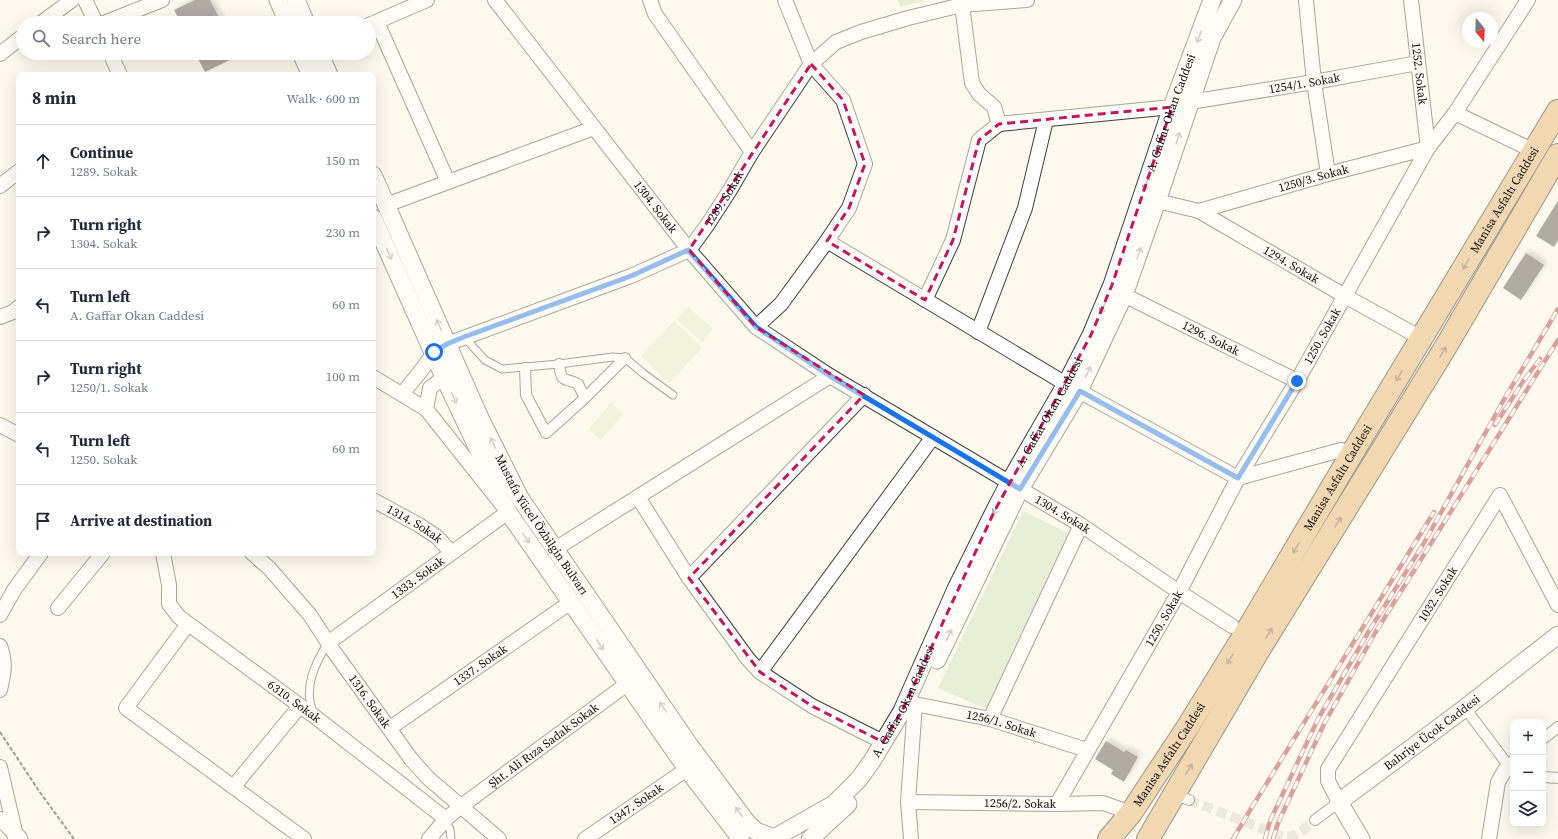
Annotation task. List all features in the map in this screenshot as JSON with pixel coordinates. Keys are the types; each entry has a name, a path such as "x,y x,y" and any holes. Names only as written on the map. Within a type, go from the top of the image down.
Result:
{"highway":[{"name":"Manisa Asfaltı Caddesi","path":"1110,839 1131,813 1187,728 1245,634 1558,111"},
{"name":"Manisa Asfaltı Caddesi","path":"1148,839 1181,797 1257,653 1445,348 1558,155"}],"street":[{"path":"50,16 72,0"},
{"path":"85,0 93,16"},
{"path":"122,16 162,0"},
{"path":"278,0 285,16"},
{"path":"296,0 303,16"},
{"path":"376,23 427,0"},
{"name":"1304. Sokak","path":"495,0 688,250 756,327 830,376 1081,524 1179,592 1232,626"},
{"path":"644,0 752,152"},
{"path":"650,0 655,14"},
{"path":"756,327 781,304 827,241 849,208 865,164 843,100 811,64 785,0"},
{"name":"1289. Sokak","path":"688,250 730,190 752,152 811,64 836,42 861,32 908,18 962,5 1025,0"},
{"name":"A. Gaffar Okan Caddesi","path":"1073,388 1091,335 1112,285 1172,107 1212,0"},
{"name":"A. Gaffar Okan Caddesi","path":"771,838 834,804 859,779 872,761 902,711 956,589 1073,388 1124,295 1212,38 1233,0"},
{"path":"1306,0 1314,82 1328,174"},
{"name":"1252. Sokak","path":"1411,0 1428,148"},
{"name":"1250. Sokak","path":"1057,804 1086,750 1179,592 1238,478 1297,381 1428,148 1455,112 1528,0"},
{"path":"962,5 972,83 979,94 994,107 999,124"},
{"path":"376,30 448,182"},
{"path":"0,54 16,41"},
{"path":"113,60 119,72"},
{"path":"304,60 309,72"},
{"path":"322,60 328,72"},
{"name":"1254/1. Sokak","path":"1190,102 1418,63"},
{"path":"925,300 952,240 979,140 999,124 1172,107"},
{"path":"1455,112 1534,151"},
{"path":"978,332 1025,208 1046,120"},
{"path":"386,205 594,128"},
{"name":"1250/3. Sokak","path":"1199,211 1328,174 1428,148"},
{"path":"0,186 16,173"},
{"name":"Mustafa Yücel Özbilgin Bulvarı","path":"376,182 441,348 444,377 508,512 687,769 741,839"},
{"name":"1294. Sokak","path":"1157,201 1199,211 1345,296 1421,338"},
{"name":"Mustafa Yücel Özbilgin Bulvarı","path":"377,233 479,416 520,498 690,746 748,824 756,831 771,838"},
{"path":"827,241 1073,388 1238,478 1341,450"},
{"path":"402,394 441,348 464,337 631,276 688,250"},
{"name":"1296. Sokak","path":"1124,295 1297,381"},
{"path":"525,368 526,395 546,433 585,398 625,358"},
{"path":"559,364 562,378 578,384 585,398"},
{"path":"554,549 638,498 830,376"},
{"path":"426,409 430,388 444,377"},
{"path":"376,379 426,409 508,512"},
{"path":"689,578 864,395"},
{"path":"0,425 16,433"},
{"path":"760,672 933,437"},
{"name":"A. Gaffar Okan Caddesi","path":"810,839 843,809 870,778 889,749 915,704 1015,486"},
{"name":"1032. Sokak","path":"1339,802 1328,781 1328,769 1500,495 1558,605"},
{"path":"638,498 689,578 748,659 760,672 812,706 883,742"},
{"name":"1314. Sokak","path":"376,502 419,525 437,537 452,553"},
{"name":"1333. Sokak","path":"328,643 508,512"},
{"path":"990,719 1081,524"},
{"path":"0,615 14,590 39,556"},
{"path":"58,608 101,556"},
{"name":"6310. Sokak","path":"164,556 169,585 169,604 179,617 314,716 446,820"},
{"name":"1316. Sokak","path":"256,556 270,568 310,615 328,643 390,728 410,759 428,778 460,807 499,839"},
{"name":"1337. Sokak","path":"390,728 571,602"},
{"path":"188,624 126,708 304,839"},
{"name":"Bahriye Üçok Caddesi","path":"1339,802 1465,708 1558,635"},
{"path":"0,646 4,658 4,672 0,690"},
{"name":"Şht. Ali Rıza Sadak Sokak","path":"460,807 627,684"},
{"path":"911,839 908,802 915,704"},
{"name":"1256/1. Sokak","path":"915,704 990,719 1086,750"},
{"path":"234,786 300,706"},
{"path":"1465,708 1510,764"},
{"path":"1546,737 1558,728"},
{"path":"1489,839 1498,782 1510,766"},
{"path":"0,767 17,838"},
{"name":"1347. Sokak","path":"585,839 687,769"},
{"path":"1546,777 1558,778"},
{"name":"1256/2. Sokak","path":"908,802 1057,804 1103,803 1131,813"},
{"path":"1315,820 1339,802 1361,839"},
{"path":"429,839 460,807"},
{"path":"0,819 17,838"}],"lane":[{"path":"464,337 485,360 502,369 525,368 613,357 625,358 673,395"},
{"path":"314,716 308,702 309,692 316,664 328,643"},
{"path":"446,820 450,829 450,839"}],"path":[{"path":"0,732 39,791 74,839"}],"highlighted area":[{"path":"811,64 843,100 865,164 849,208 827,241 925,300 953,240 979,140 999,124 1172,107 1112,285 1091,335 994,512 902,711 883,742 812,706 760,672 689,578 864,395 756,327 689,250"}],"green space":[{"path":"898,0 928,0 900,7"},
{"path":"688,307 713,329 702,342 677,319"},
{"path":"674,321 702,348 669,383 641,356"},
{"path":"611,403 623,414 601,440 589,429"},
{"path":"1023,511 1068,533 986,709 938,688"}],"building":[{"path":"195,0 210,0 218,16 177,16 174,10"},
{"path":"199,60 230,60 205,72"},
{"path":"1558,201 1558,240 1554,247 1536,236"},
{"path":"1526,253 1544,265 1521,300 1503,288"},
{"path":"1106,741 1124,752 1126,750 1138,757 1124,782 1111,774 1113,770 1095,759"}],"tunnel":[{"path":"1189,800 1284,837 1297,834 1315,820"}],"railway":[{"path":"1265,839 1270,821 1318,719 1369,631 1424,543 1502,403 1558,309"},
{"path":"1273,839 1278,823 1324,724 1375,633 1558,340"},
{"path":"1495,425 1524,380 1540,359"},
{"path":"1233,839 1434,512"}],"route":[{"path":"434,352 447,344 464,337 631,276 688,250 756,327 830,376 1020,489 1080,391 1238,478 1297,381"}]}
